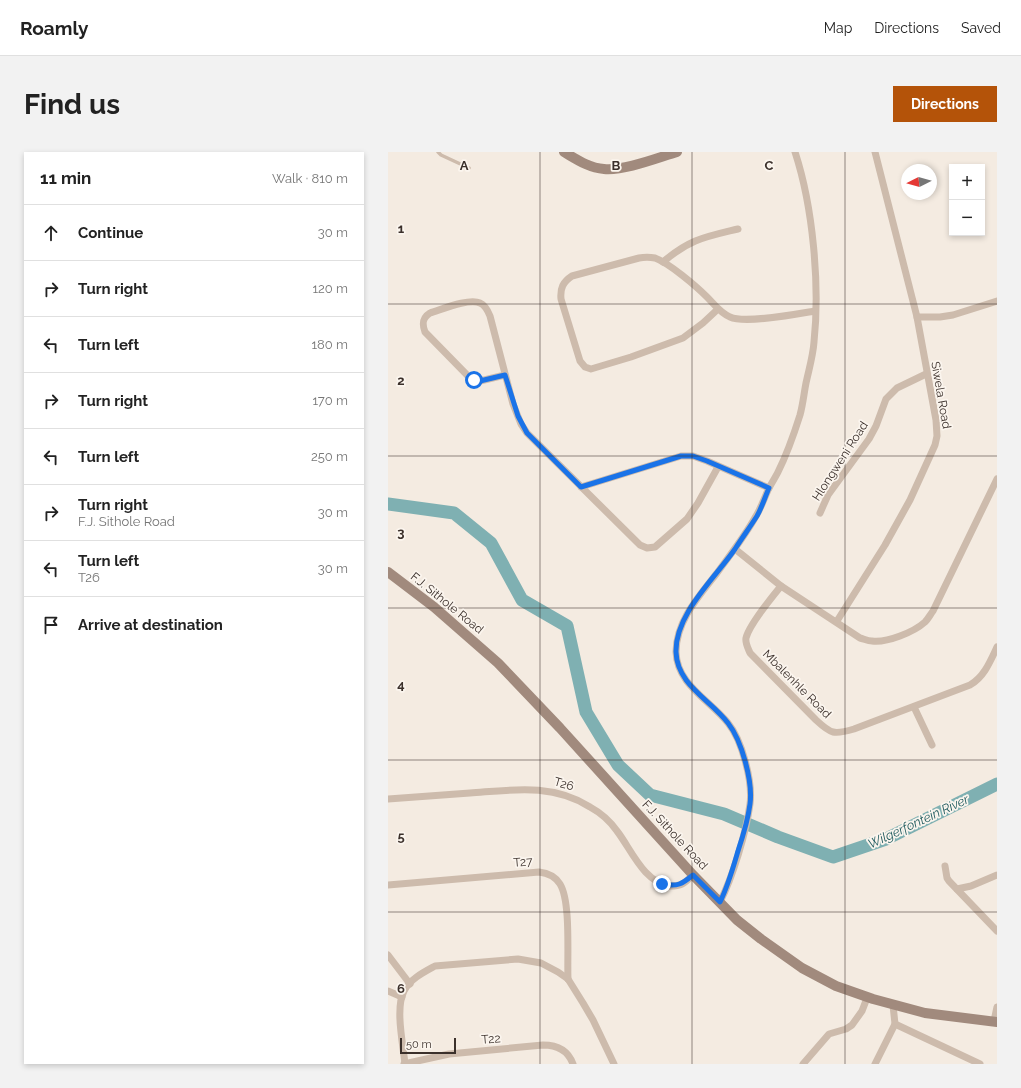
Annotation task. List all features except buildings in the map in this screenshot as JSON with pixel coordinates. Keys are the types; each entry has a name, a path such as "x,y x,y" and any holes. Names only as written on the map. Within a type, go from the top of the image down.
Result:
{"street":[{"path":"564,152 583,163 603,169 618,168 677,152"},
{"path":"720,902 726,891 744,833 750,795 748,778 742,750 729,723 692,687 683,675 676,652 681,625 689,610 734,550 757,515 769,488 779,472 800,413 814,343 816,290 812,234 800,166 795,152"},
{"name":"Siwela Road","path":"837,622 907,507 935,445 937,436 936,420 916,317 875,152"},
{"path":"664,262 677,250 689,243 706,236 738,229"},
{"path":"718,309 703,324 683,338 669,344 591,369 585,367 580,361 561,299 560,291 566,280 572,276 639,258 654,258 664,262 702,292 718,309 730,317 743,320 815,311"},
{"path":"916,317 940,317 953,315 997,301"},
{"path":"505,375 480,381 470,378 425,332 423,323 425,316 430,312 471,302 481,304 487,310 518,416 527,433 640,545 647,548 655,547 686,519 698,503 718,467"},
{"name":"Hlongweni Road","path":"820,513 828,495 869,439 876,426 886,399 897,388 926,374"},
{"path":"581,487 681,456 693,456 769,488"},
{"path":"734,550 781,586 860,638 870,642 881,641 914,629 925,622 941,597 997,479"},
{"name":"F.J. Sithole Road","path":"388,572 434,607 498,663 560,728 693,875 737,920 761,939 802,968 836,986 867,998 926,1013 995,1021"},
{"name":"Mbalenhle Road","path":"781,586 751,627 746,638 747,647 750,653 816,720 825,728 834,733 842,733 914,707 977,681 985,672 997,647"},
{"path":"914,707 932,745"},
{"name":"T26","path":"388,800 514,790 540,790 552,792 576,799 605,817 617,830 640,865 655,881 666,885 681,885 693,875"},
{"path":"945,866 947,878 997,931"},
{"name":"T27","path":"388,885 539,872 548,873 560,883 566,903 568,979"},
{"path":"957,889 971,886 997,875"},
{"path":"388,955 410,984"},
{"path":"405,1064 400,1008 404,991 410,984 423,972 435,966 518,959 541,963 568,979 593,1020 614,1064"},
{"path":"388,991 402,997"},
{"path":"804,1064 828,1034 846,1029 852,1025 862,1011 867,998"},
{"path":"875,1064 895,1024 893,1005"},
{"path":"995,1021 997,1007"},
{"path":"895,1024 980,1064"},
{"name":"T22","path":"405,1064 449,1054 553,1045 567,1053 573,1064"}],"lane":[{"path":"438,152 440,155 470,168"}],"waterway":[{"name":"Wilgerfontein River","path":"388,504 454,513 491,543 522,600 567,626 586,712 618,765 650,795 724,814 778,837 833,857 886,839 997,784"}],"route":[{"path":"474,380 480,381 505,375 521,424 527,433 581,487 681,456 693,456 769,488 757,515 734,550 689,610 681,625 676,652 683,675 692,687 729,723 742,750 750,795 750,804 744,833 726,891 720,902 693,875 681,885 672,886 662,884"}]}
